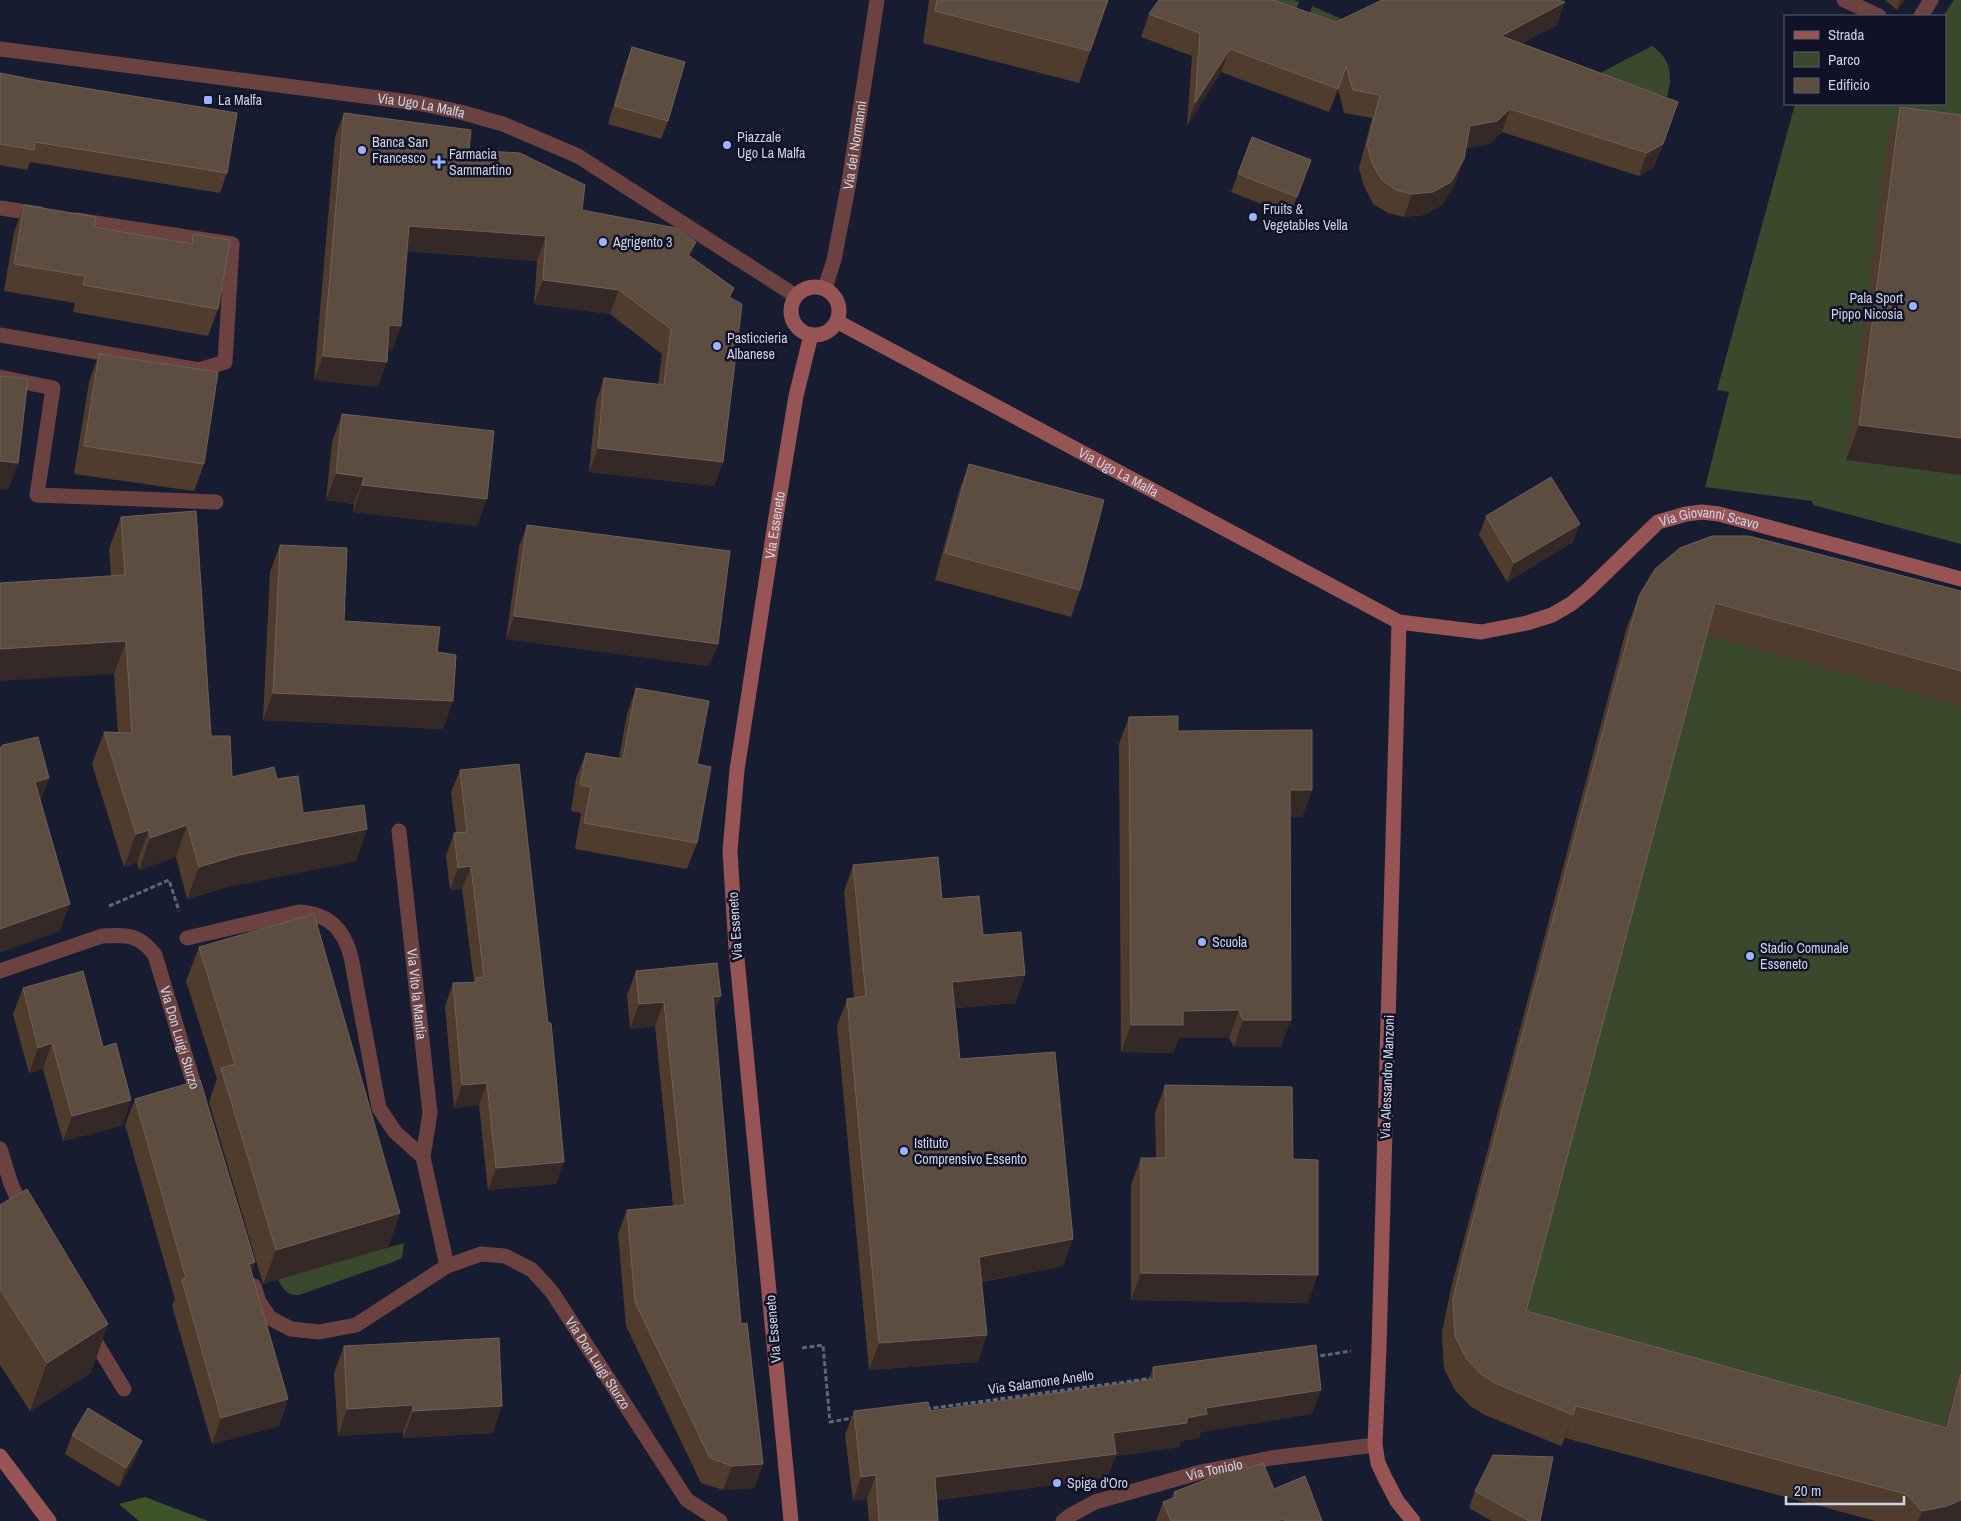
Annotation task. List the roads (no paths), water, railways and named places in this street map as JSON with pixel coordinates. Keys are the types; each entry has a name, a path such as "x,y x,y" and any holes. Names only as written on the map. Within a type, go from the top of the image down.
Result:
{"street":[{"name":"Via dei Normanni","path":"825,288 834,260 849,182 877,0"},
{"path":"1844,0 1877,15"},
{"path":"1922,15 1931,0"},
{"name":"Via Ugo La Malfa","path":"0,49 418,103 502,124 578,156 796,296"},
{"path":"0,208 232,244 225,362 199,370 0,335"},
{"path":"809,287 825,288 837,298 840,306 838,322 826,333 811,335 803,332 792,320 790,311 796,296 809,287"},
{"name":"Via Ugo La Malfa","path":"838,322 1399,622"},
{"name":"Via Esseneto","path":"791,1521 736,948 730,851 738,761 772,542 796,396 811,335"},
{"path":"0,377 53,388 37,495 216,502"},
{"name":"Via Giovanni Scavo","path":"1399,622 1481,632 1527,623 1552,615 1571,604 1588,590 1658,522 1686,514 1702,512 1719,514 1961,579"},
{"name":"Via Alessandro Manzoni","path":"1399,622 1375,1445 1378,1463 1385,1478 1397,1501 1413,1521"},
{"name":"Via Vito la Mantia","path":"399,830 430,1113 423,1157"},
{"path":"187,938 299,912 323,917 342,933 351,957 378,1108 394,1132 423,1157 447,1266"},
{"name":"Via Don Luigi Sturzo","path":"0,971 102,936 120,934 133,937 146,944 155,955 203,1115"},
{"path":"0,1148 11,1184 29,1225"},
{"name":"Via Don Luigi Sturzo","path":"250,1274 259,1302 270,1318 290,1329 319,1332 356,1325 447,1266 481,1254 505,1256 532,1270 552,1292 687,1500 720,1521"},
{"path":"79,1315 124,1389"},
{"name":"Via Toniolo","path":"1063,1521 1095,1502 1200,1472 1271,1458 1375,1445"},
{"path":"0,1456 49,1521"}],"place":[{"name":"La Malfa","path":"208,100"},
{"name":"Piazzale Ugo La Malfa","path":"727,145"},
{"name":"Banca San Francesco","path":"362,150"},
{"name":"Farmacia Sammartino","path":"439,162"},
{"name":"Fruits & Vegetables Vella","path":"1253,217"},
{"name":"Agrigento 3","path":"603,242"},
{"name":"Pala Sport Pippo Nicosia","path":"1913,306"},
{"name":"Pasticcieria Albanese","path":"717,346"},
{"name":"Scuola","path":"1202,942"},
{"name":"Stadio Comunale Esseneto","path":"1750,956"},
{"name":"Istituto Comprensivo Essento","path":"904,1151"},
{"name":"Spiga d'Oro","path":"1057,1483"}]}
